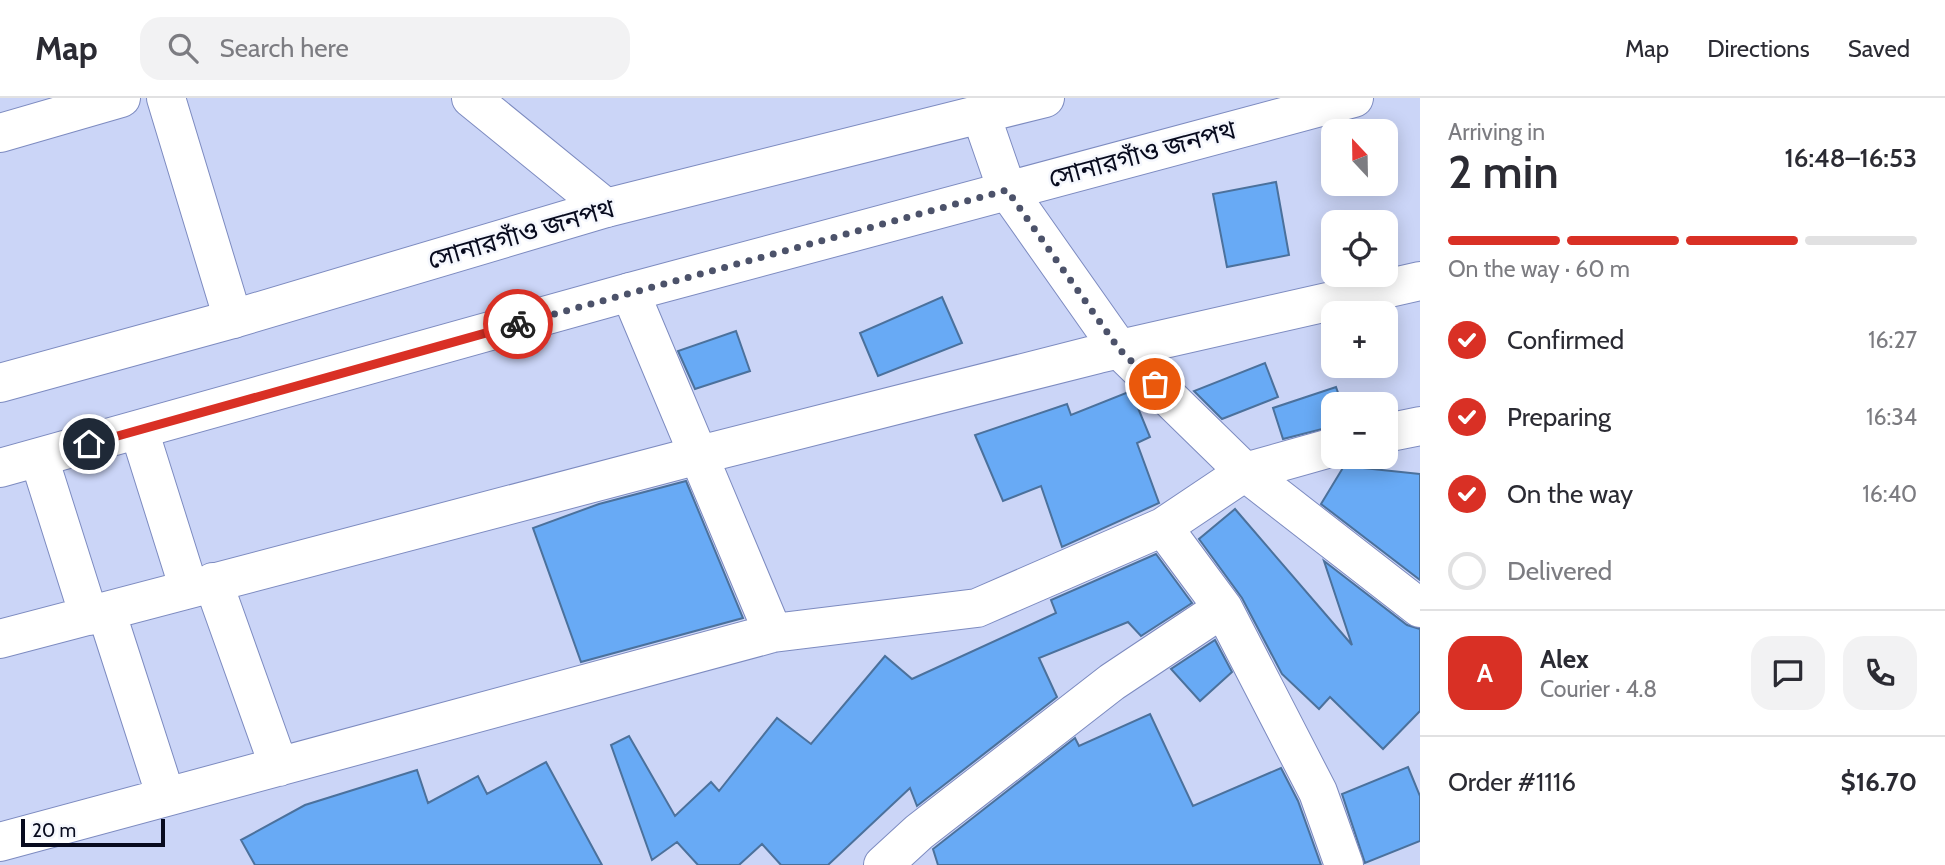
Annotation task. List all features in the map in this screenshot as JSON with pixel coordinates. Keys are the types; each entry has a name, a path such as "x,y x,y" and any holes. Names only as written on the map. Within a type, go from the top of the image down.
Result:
{"street":[{"path":"0,134 121,98"},
{"path":"166,98 233,319"},
{"path":"471,98 606,208"},
{"name":"সোনারগাঁও জনপথ","path":"0,383 233,319 606,208 1045,98"},
{"name":"সোনারগাঁও জনপথ","path":"0,468 630,292 1354,98"},
{"path":"981,114 1007,190 1119,349 1245,472 1420,608"},
{"path":"0,639 699,455 1119,349 1420,281"},
{"path":"630,292 773,633"},
{"path":"1398,431 1420,426"},
{"path":"139,430 201,586 279,767"},
{"path":"0,842 773,633 977,608 1163,527 1245,472 1321,451"},
{"path":"39,458 166,797"},
{"path":"1163,527 1223,608 1318,792 1344,865"},
{"path":"883,865 919,832 1112,682 1223,608"}],"building":[{"path":"1276,182 1289,255 1227,267 1213,194"},
{"path":"942,297 962,343 878,376 860,333"},
{"path":"736,331 750,371 695,389 678,351"},
{"path":"1265,363 1278,397 1222,419 1194,391"},
{"path":"1336,387 1338,392 1321,392"},
{"path":"1131,391 1150,437 1137,443 1159,503 1062,547 1041,486 1003,501 975,435 1067,404 1071,415"},
{"path":"1321,392 1321,429 1283,439 1273,408"},
{"path":"1342,469 1420,474 1420,580 1321,504"},
{"path":"686,481 743,618 581,662 533,528 599,504"},
{"path":"1235,509 1352,645 1324,561 1407,625 1420,629 1420,711 1383,749 1330,697 1319,709 1282,674 1242,598 1199,539"},
{"path":"1156,554 1192,603 1141,636 1128,622 1039,658 1057,697 917,806 910,788 828,865 781,865 762,844 739,865 698,865 677,842 652,860 611,745 629,736 675,816 711,782 719,791 777,718 811,744 885,656 912,679 1056,613 1051,600"},
{"path":"1215,640 1232,672 1200,701 1171,669"},
{"path":"1150,714 1193,806 1281,768 1298,801 1321,865 938,865 933,849 1075,738 1079,746"},
{"path":"546,762 602,865 255,865 241,840 305,805 417,770 428,803 478,776 487,794"},
{"path":"1408,767 1420,796 1420,841 1365,863 1342,794"}],"way so far":[{"path":"518,324 1007,190 1119,349 1155,384"}],"route":[{"path":"89,444 518,324"}]}
